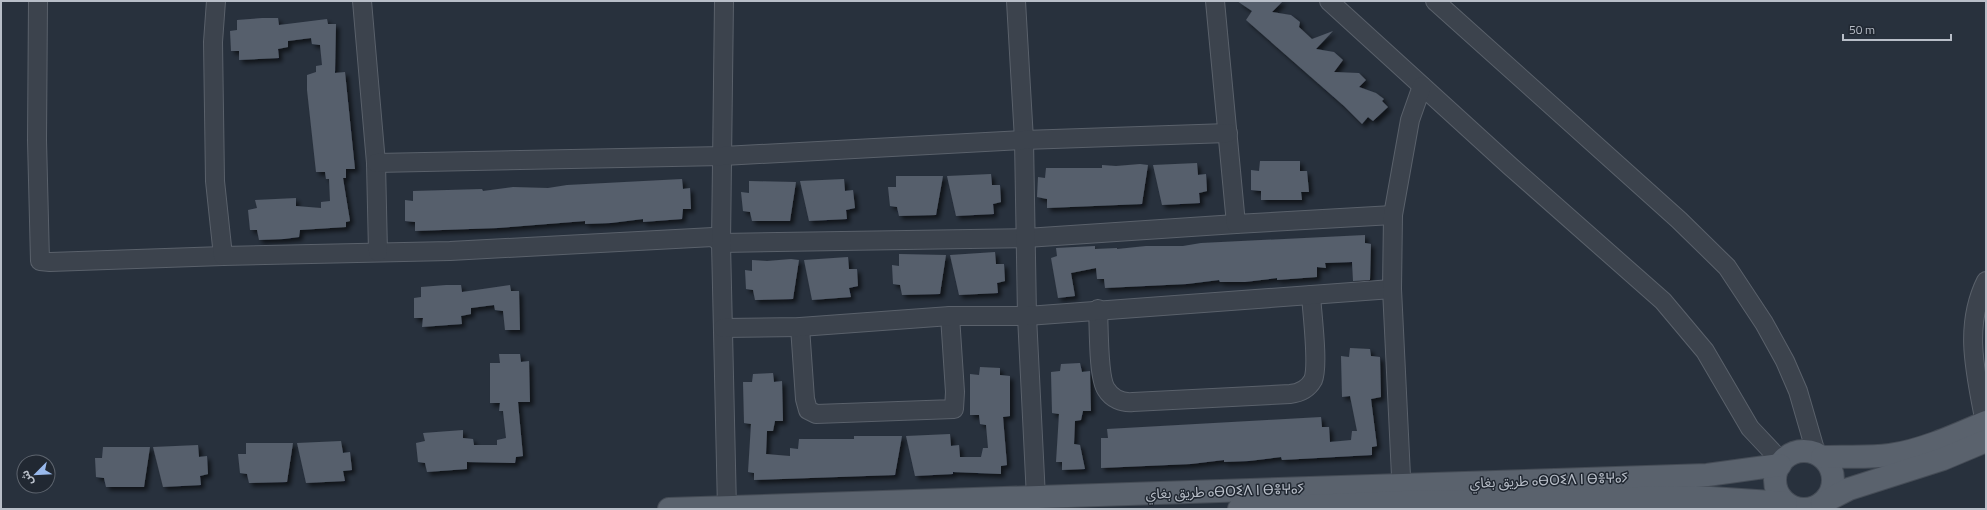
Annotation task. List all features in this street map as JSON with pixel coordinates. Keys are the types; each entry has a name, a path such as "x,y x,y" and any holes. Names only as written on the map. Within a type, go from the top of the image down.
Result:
{"main road":[{"path":"1986,428 1943,459 1849,489 1815,507 1800,509 1786,503 1781,497 1775,483 1781,463 1794,453 1801,451 1819,455 1876,456 1904,452 1986,428"},
{"path":"1819,455 1832,469 1833,477 1831,492 1822,503"},
{"name":"طريق بغاي ⴰⴱⵔⵉⴷ ⵏ ⴱⴻⵖⴰⵢ","path":"1239,509 1402,493 1707,475 1781,463"},
{"name":"طريق بغاي ⴰⴱⵔⵉⴷ ⵏ ⴱⴻⵖⴰⵢ","path":"670,509 1036,498 1402,493 1695,503 1786,503"}],"street":[{"path":"38,1 37,140 40,261 50,262 223,256 450,251 712,237 721,243 1026,238 1393,215"},
{"path":"216,1 213,42 214,181 223,256"},
{"path":"362,1 376,163 378,252"},
{"path":"724,1 721,243 727,507"},
{"path":"1016,1 1024,140 1027,316 1036,498"},
{"path":"1215,1 1236,224"},
{"path":"1329,1 1663,301 1705,351 1750,428 1781,463"},
{"path":"1435,1 1679,220 1727,267 1764,323 1785,361 1798,391 1819,455"},
{"path":"1402,493 1392,289 1393,215 1410,120 1422,86"},
{"path":"376,163 723,156 1024,140 1228,133"},
{"path":"1986,281 1978,300 1972,333 1986,428"},
{"path":"723,328 800,327 950,316 1027,316 1098,309 1392,289"},
{"path":"1098,309 1103,382 1109,394 1121,401 1133,402 1290,394 1297,393 1309,385 1315,373 1311,295"},
{"path":"800,327 805,399 808,410 816,414 954,409 955,392 950,316"}],"building":[{"path":"1237,1 1283,1 1272,12 1291,15 1300,22 1299,27 1312,39 1333,31 1316,49 1334,52 1343,60 1334,72 1359,73 1366,80 1359,87 1376,93 1384,99 1382,101 1388,107 1373,121 1368,117 1362,124 1344,106 1246,20 1252,11"},
{"path":"278,18 279,25 327,19 328,24 336,24 335,73 345,72 355,169 346,169 346,178 343,178 350,221 346,222 346,227 300,230 299,237 259,240 257,230 250,230 248,210 257,208 255,200 296,198 296,206 321,208 321,202 330,201 329,179 326,179 325,172 316,172 307,90 307,75 316,72 316,66 322,65 320,45 312,44 311,38 288,41 288,47 278,49 279,58 239,60 239,51 231,51 230,31 237,30 237,20"},
{"path":"1260,161 1300,161 1300,171 1307,171 1309,192 1301,192 1302,200 1261,200 1261,191 1251,190 1251,170 1259,171"},
{"path":"1197,163 1198,175 1206,174 1207,191 1199,193 1200,203 1162,205 1153,165"},
{"path":"1140,164 1148,165 1142,204 1047,208 1047,199 1037,197 1038,177 1045,178 1046,168 1102,168 1102,165 1116,166"},
{"path":"991,174 992,185 1000,185 1001,202 993,204 994,214 956,216 947,176"},
{"path":"896,176 943,176 936,215 899,216 897,207 890,206 888,187 896,187"},
{"path":"682,179 683,189 690,188 691,209 683,209 682,219 643,222 643,219 611,223 585,224 585,221 498,228 415,231 415,222 405,221 405,200 413,201 413,191 482,189 483,191 513,187 548,188 567,185"},
{"path":"844,179 845,191 853,190 855,208 846,210 847,219 809,221 800,181"},
{"path":"749,181 796,182 790,221 752,221 750,212 743,211 741,192 749,193"},
{"path":"1365,235 1365,243 1371,244 1370,280 1353,281 1352,262 1325,263 1326,268 1317,267 1317,277 1277,280 1277,278 1245,282 1220,282 1219,280 1187,284 1105,288 1104,279 1097,279 1096,268 1071,273 1075,296 1058,298 1051,258 1057,256 1056,248 1095,246 1095,249 1117,249 1146,246 1183,246 1201,243"},
{"path":"995,252 996,264 1004,264 1005,281 997,283 998,293 959,295 950,255"},
{"path":"899,254 946,255 940,294 902,295 900,285 893,284 892,265 899,266"},
{"path":"848,257 849,269 857,269 858,286 849,288 851,297 812,300 804,260"},
{"path":"791,259 799,260 793,299 755,300 753,290 746,289 745,270 752,271 752,260 767,261"},
{"path":"461,285 462,292 510,285 511,291 519,291 520,330 505,330 503,311 495,310 494,305 471,308 471,314 461,316 462,324 422,327 423,318 414,318 414,298 421,297 421,287"},
{"path":"1350,348 1370,349 1371,356 1380,357 1381,397 1371,399 1377,446 1372,447 1372,455 1282,460 1281,457 1249,461 1224,462 1224,460 1191,464 1101,468 1101,438 1108,438 1107,429 1321,417 1322,427 1329,427 1330,442 1351,440 1352,431 1357,431 1350,396 1342,397 1341,356 1349,357"},
{"path":"499,354 520,354 521,362 529,361 530,402 518,402 523,456 516,457 515,463 467,462 467,469 427,472 425,463 418,462 416,443 425,441 423,433 463,430 463,438 473,439 474,445 497,445 497,440 506,438 503,411 499,411 500,403 490,403 490,363 500,363"},
{"path":"1080,363 1082,372 1090,371 1091,411 1083,411 1081,420 1075,421 1074,444 1080,445 1085,469 1062,470 1062,462 1056,462 1059,414 1052,413 1051,372 1060,371 1061,364"},
{"path":"980,367 1000,368 1000,375 1010,376 1010,416 1003,417 1007,465 1001,466 1001,474 953,472 953,474 915,476 906,436 950,434 951,446 959,445 960,457 981,457 983,448 988,448 986,425 980,424 979,415 970,415 970,374 979,375"},
{"path":"773,373 774,382 782,381 783,421 775,421 773,431 767,431 766,454 790,456 790,448 798,449 799,439 854,439 854,436 902,436 895,475 754,480 754,473 748,472 751,424 744,423 743,382 752,382 753,374"},
{"path":"341,441 343,453 350,452 352,470 343,471 345,481 306,483 297,443"},
{"path":"246,443 293,443 287,482 249,483 247,474 240,473 238,454 246,454"},
{"path":"198,445 199,457 207,456 208,474 200,476 201,485 163,487 153,447"},
{"path":"103,447 150,447 144,487 106,487 104,478 96,477 95,458 102,458"}]}
